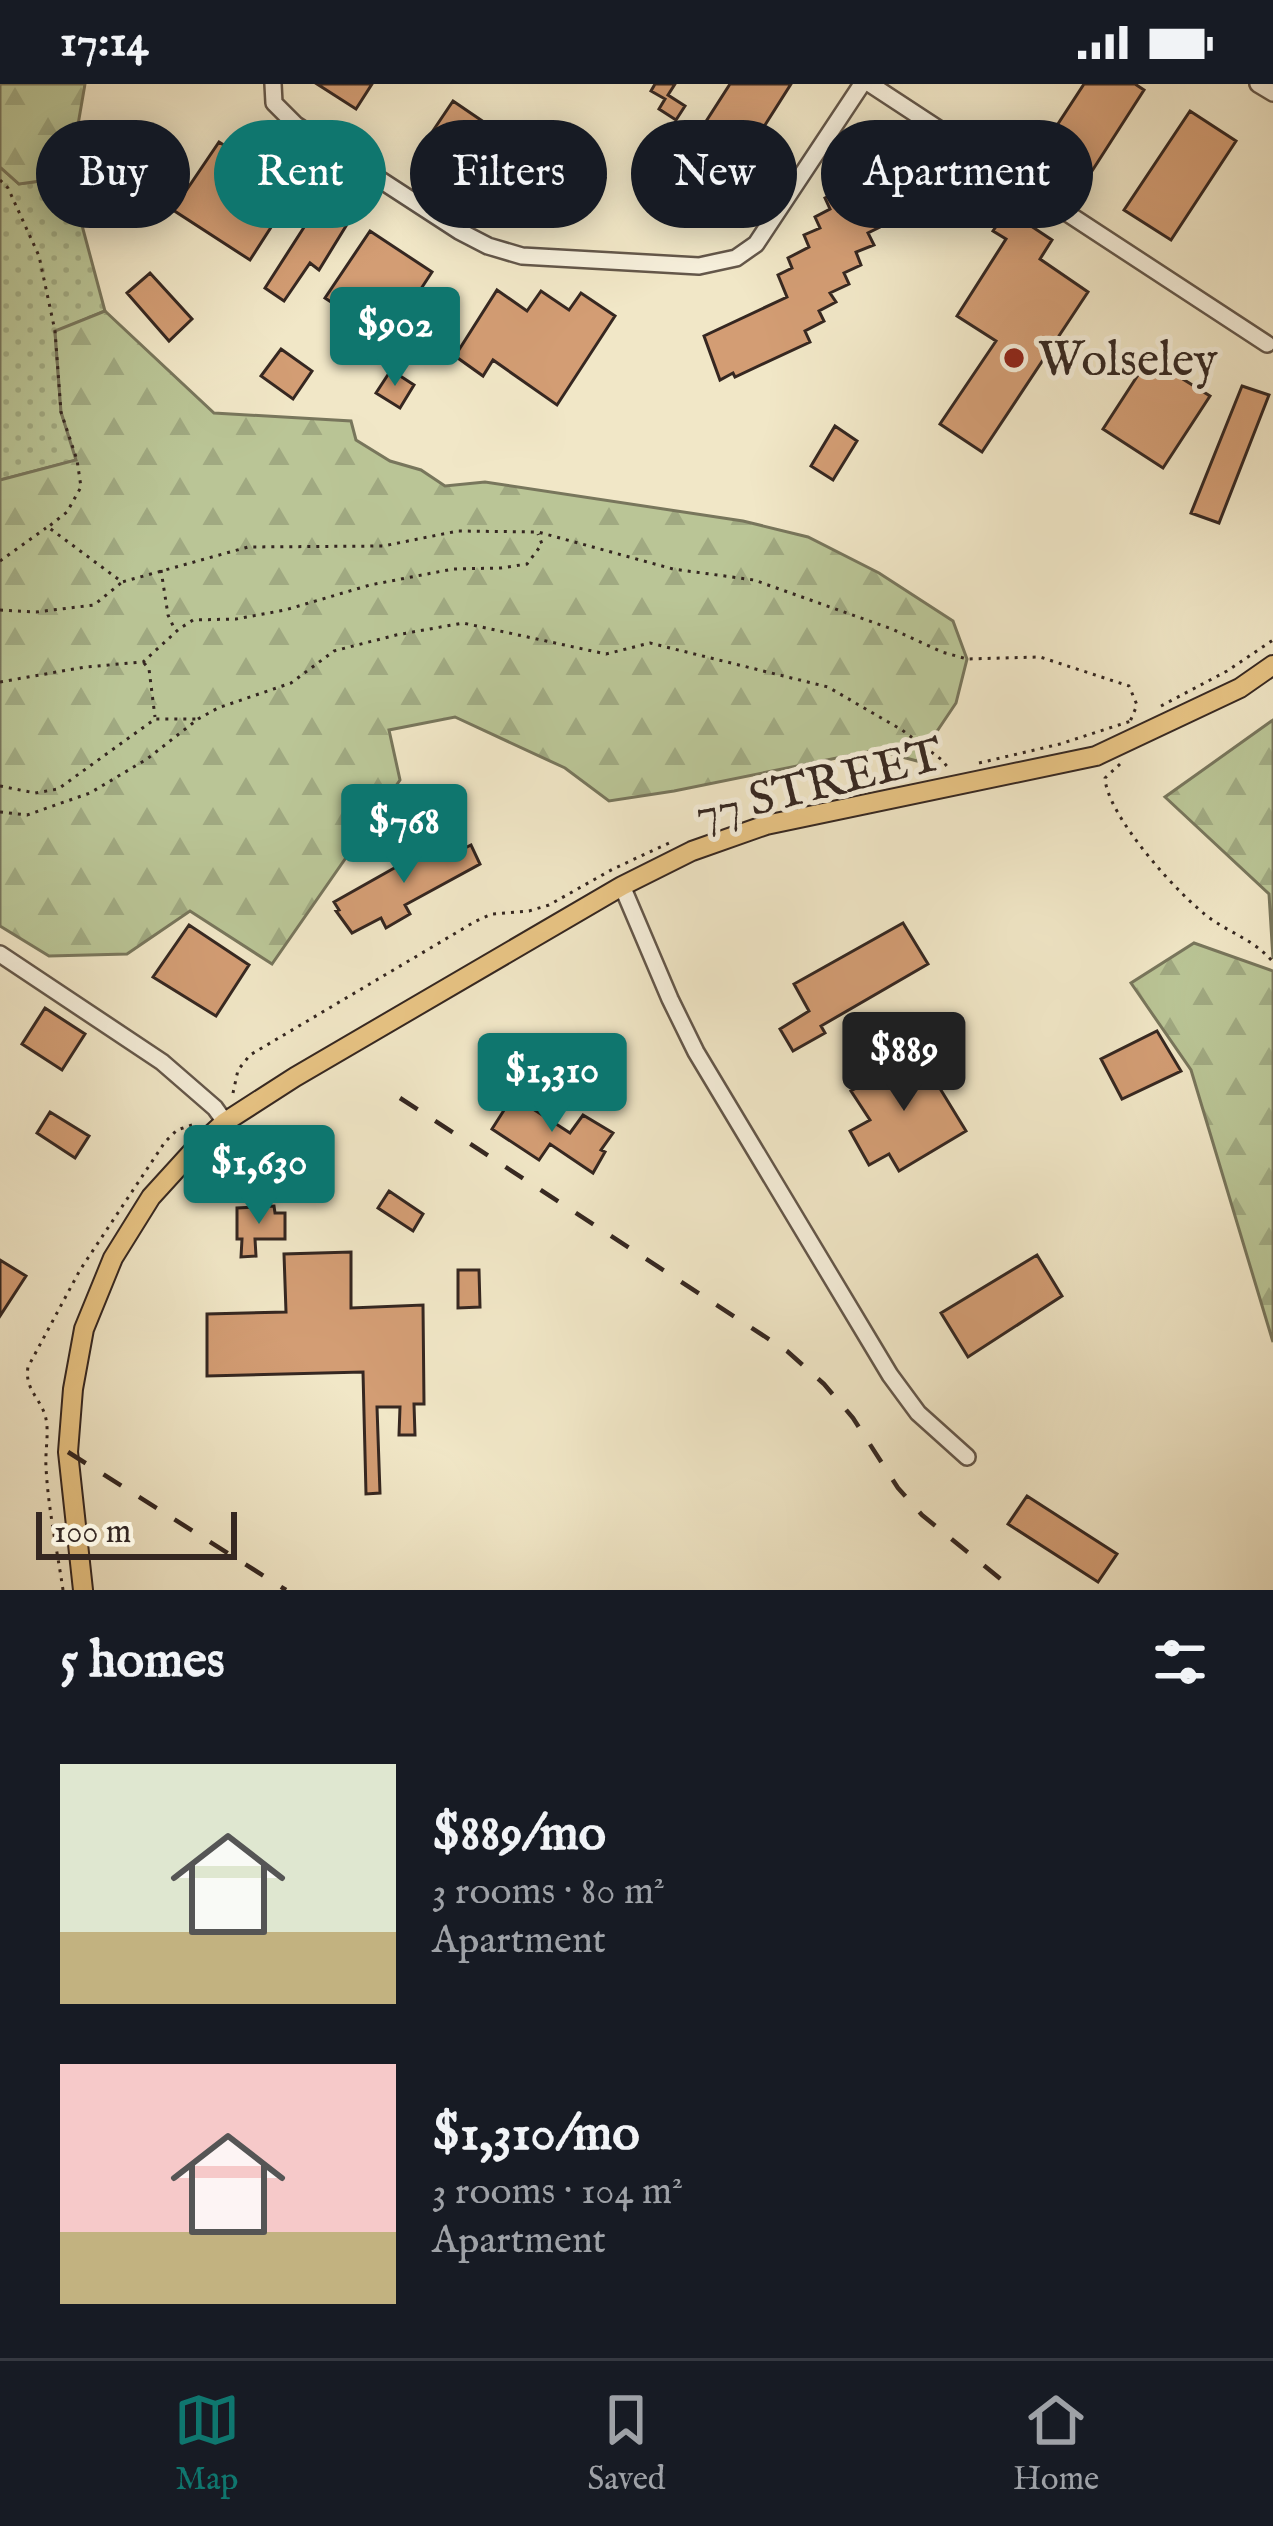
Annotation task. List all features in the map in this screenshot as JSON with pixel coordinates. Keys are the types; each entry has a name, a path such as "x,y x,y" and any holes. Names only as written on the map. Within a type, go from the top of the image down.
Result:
{"main road":[{"name":"77 STREET","path":"83,1590 68,1452 84,1329 113,1258 151,1197 225,1122 622,886 692,851 766,825 966,776 1096,756 1240,688 1273,664"}],"street":[{"path":"273,84 274,103 296,124 488,246 536,258 700,266 736,258 768,231 866,84 1267,344"},
{"path":"1258,84 1273,94"},
{"path":"622,886 696,1052 890,1376 918,1413 967,1457"},
{"path":"0,954 162,1062 225,1122"}],"path":[{"path":"0,180 39,256 56,331 61,412 81,487 67,512 0,561"},
{"path":"48,527 122,582"},
{"path":"0,610 36,612 94,605 122,582 248,548 383,546 458,531 538,532 673,569 754,580 967,659 1040,657 1130,686 1137,705 1122,744 1127,757 1105,778 1106,790 1133,837 1182,894 1211,920 1261,947 1273,962"},
{"path":"0,682 143,662 194,620 285,610 432,572 527,564 542,544 538,532"},
{"path":"161,570 168,615 176,632"},
{"path":"0,812 27,815 90,793 147,759 198,719 291,683 334,651 463,623 606,654 650,644 828,687 902,730 966,776 1134,720"},
{"path":"1154,710 1273,640"},
{"path":"143,662 149,669 155,719"},
{"path":"0,786 35,793 58,789 155,719 198,719"}],"green space":[{"path":"0,84 85,84 79,120 36,120 36,182 19,184 0,167"},
{"path":"0,167 19,184 36,182 36,228 83,228 105,311 55,332 61,412 77,460 0,480"},
{"path":"105,311 214,413 351,421 356,440 445,486 485,482 743,521 808,537 879,573 953,621 967,659 956,703 917,761 876,750 609,801 565,768 455,717 389,730 400,780 272,964 190,911 127,954 49,956 0,926 0,480 76,460 61,412 55,331"},
{"path":"1273,720 1273,959 1269,894 1165,797"},
{"path":"1194,943 1273,971 1273,1342 1191,1070 1131,983"}],"building":[{"path":"317,84 372,84 356,109"},
{"path":"655,84 675,84 668,95 685,106 676,120 659,109 665,99 651,91"},
{"path":"730,84 791,84 768,120 707,120"},
{"path":"1084,84 1135,84 1144,90 1093,169 1093,120 1060,120"},
{"path":"453,101 481,120 440,120"},
{"path":"1190,111 1236,141 1171,240 1124,210"},
{"path":"214,149 214,228 271,228 250,260 190,221 190,185"},
{"path":"821,214 821,228 878,228 868,233 874,245 856,252 861,265 844,273 849,284 830,293 836,302 819,311 824,321 805,331 810,342 720,380 704,336 787,297 778,275 792,268 788,258 809,247 804,235 820,228 815,217"},
{"path":"304,228 345,228 319,270 310,263 284,301 265,288"},
{"name":"Wolseley","path":"1034,228 1052,240 1040,259 1088,292 982,452 940,424 996,341 957,316 1006,239 993,231"},
{"path":"370,231 432,272 388,339 325,298"},
{"path":"150,273 192,319 169,341 127,293"},
{"path":"497,290 527,311 541,291 569,310 581,293 615,316 557,405 493,360 483,376 455,356"},
{"path":"281,349 312,371 293,399 261,376"},
{"path":"1149,358 1210,396 1163,468 1103,429"},
{"path":"391,370 414,385 400,408 376,393"},
{"path":"1242,386 1269,395 1219,523 1191,513"},
{"path":"835,426 857,441 833,480 811,466"},
{"path":"444,840 453,854 471,845 480,864 405,905 410,914 386,928 381,918 352,933 334,902"},
{"path":"903,923 928,964 821,1026 825,1033 793,1051 780,1029 809,1011 794,984"},
{"path":"189,925 249,965 216,1016 153,977"},
{"path":"45,1008 85,1034 62,1070 22,1044"},
{"path":"1157,1031 1181,1071 1122,1099 1101,1059"},
{"path":"917,1051 966,1131 899,1171 889,1154 869,1165 850,1131 870,1120 851,1091"},
{"path":"513,1096 570,1133 583,1115 613,1133 593,1173 550,1144 539,1160 492,1129"},
{"path":"50,1112 89,1136 75,1158 37,1133"},
{"path":"389,1191 423,1214 413,1231 378,1208"},
{"path":"274,1206 275,1213 285,1213 285,1239 255,1239 256,1256 241,1257 237,1208"},
{"path":"351,1252 351,1308 423,1305 424,1404 414,1404 415,1435 399,1435 400,1407 377,1407 380,1493 366,1494 363,1372 207,1376 207,1314 286,1312 284,1254"},
{"path":"1037,1255 1062,1296 968,1357 941,1313"},
{"path":"0,1260 26,1276 0,1316"},
{"path":"458,1270 479,1270 480,1307 458,1308"},
{"path":"1027,1496 1117,1554 1098,1582 1008,1524"}],"railway":[{"path":"400,1098 787,1351 853,1418 898,1488 922,1515 1014,1590"},
{"path":"68,1452 286,1590"}],"place":[{"name":"Wolseley","path":"1014,358"}]}
